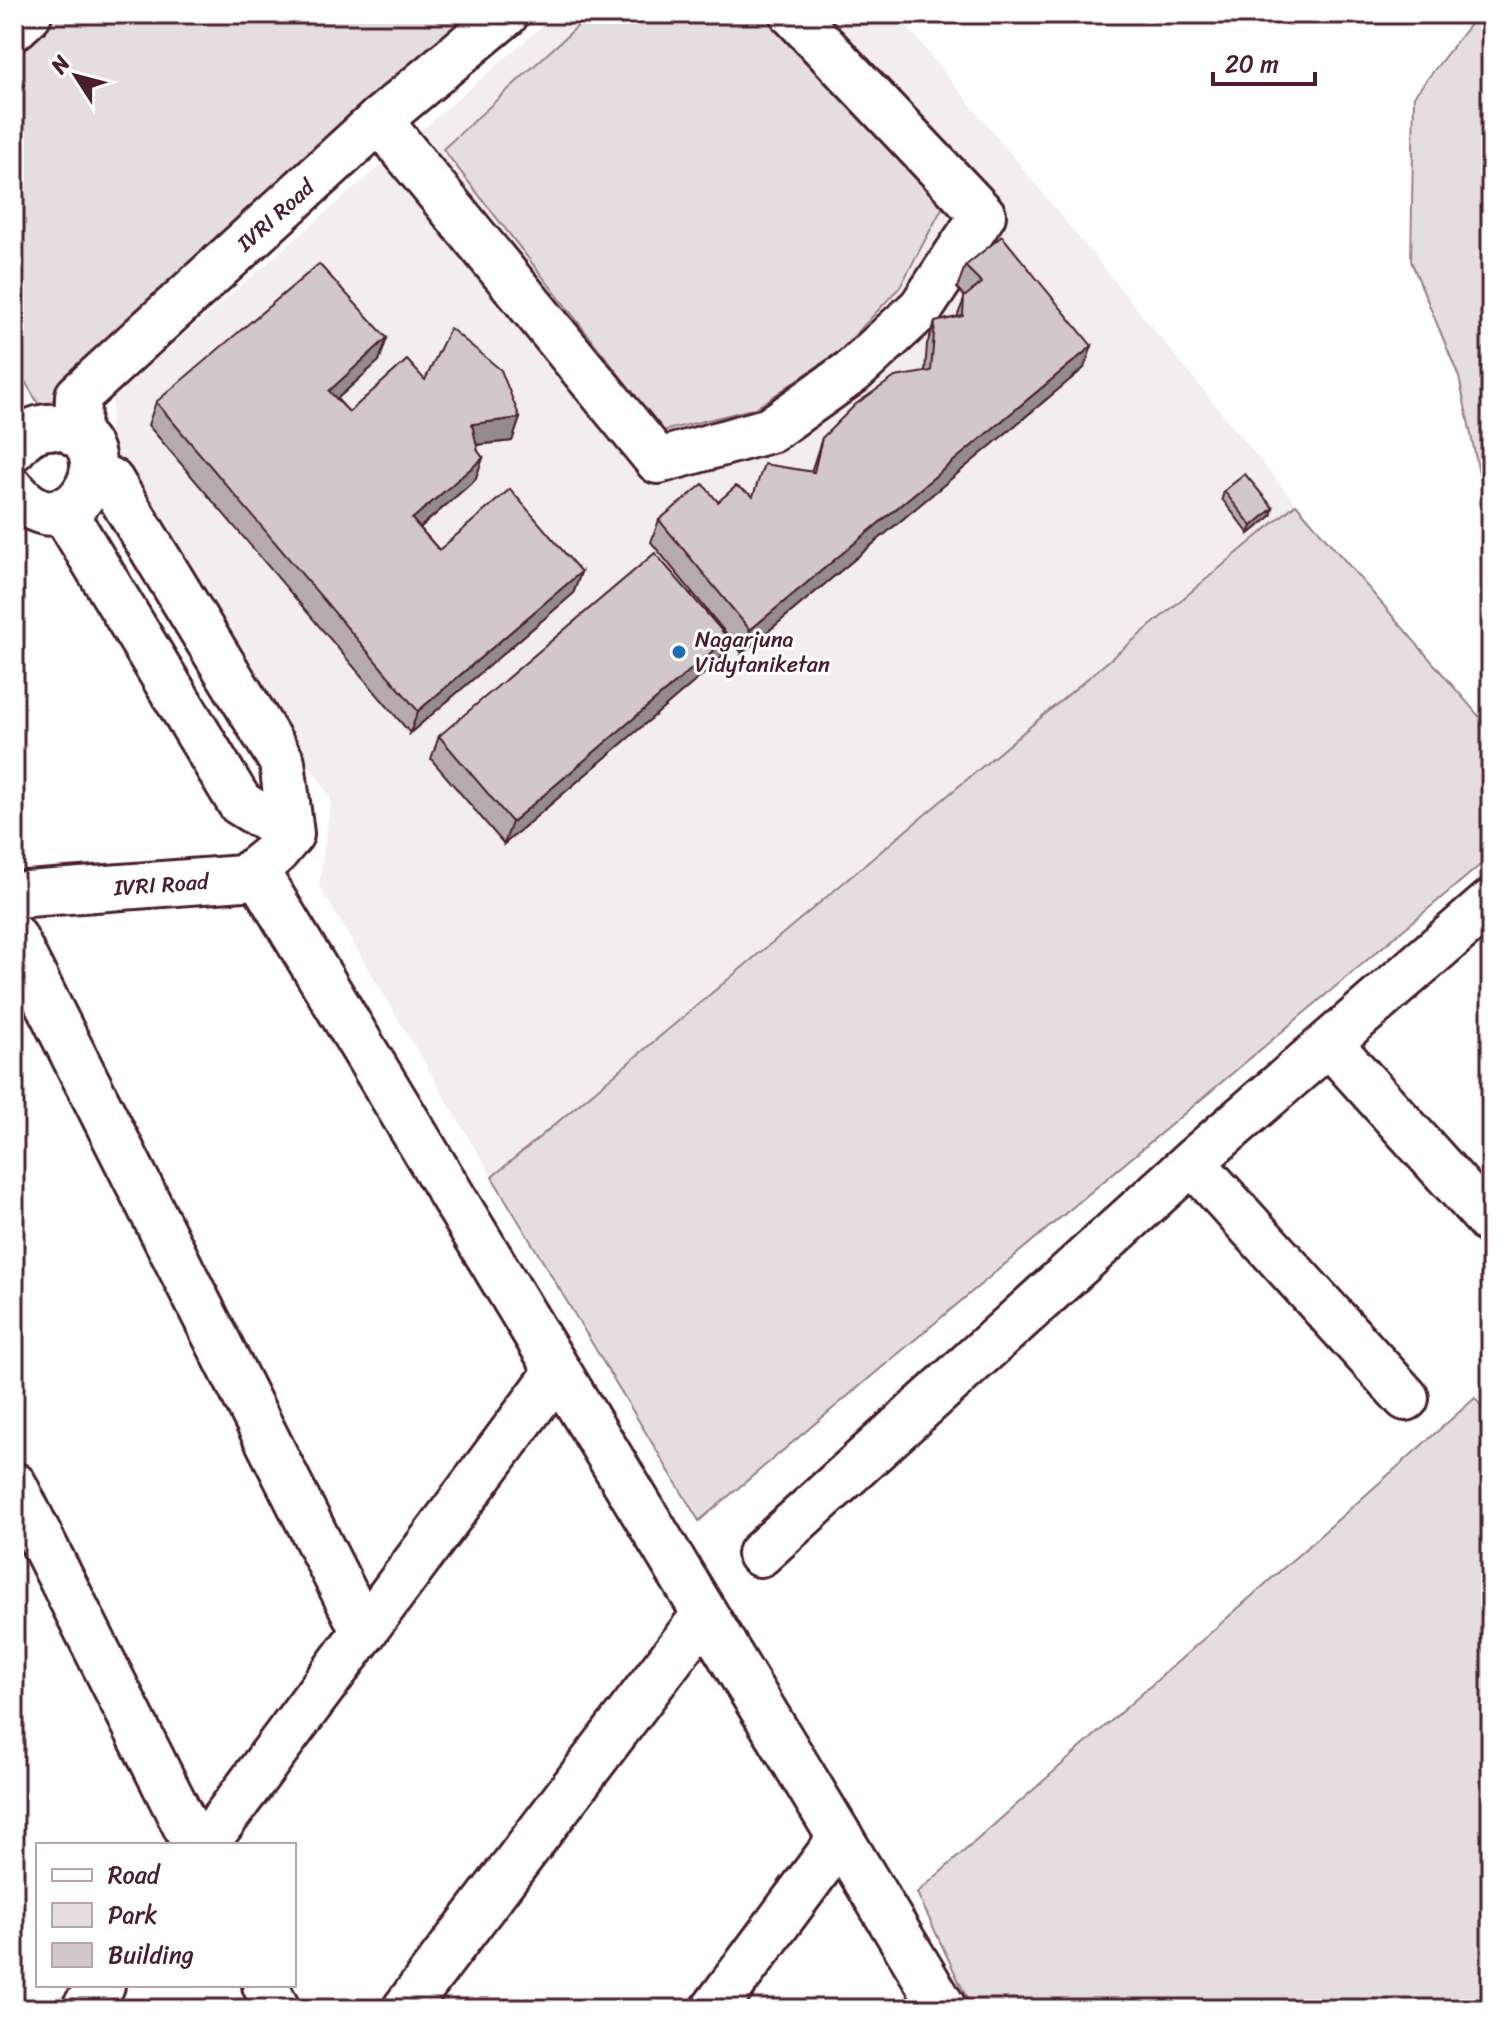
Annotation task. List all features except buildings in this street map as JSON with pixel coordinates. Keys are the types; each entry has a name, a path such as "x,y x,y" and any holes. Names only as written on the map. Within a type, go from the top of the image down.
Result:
{"street":[{"path":"14,28 29,14"},
{"name":"IVRI Road","path":"63,510 76,504 87,492 78,396 379,120 506,14"},
{"path":"379,120 658,461 770,430 853,371 921,308 983,215 793,14"},
{"path":"14,448 21,438 48,426 85,454 111,481 282,762 291,834"},
{"path":"14,491 35,509 63,510 240,803 291,834"},
{"name":"IVRI Road","path":"14,895 243,878 275,853 291,834"},
{"path":"255,869 944,2009"},
{"path":"760,1554 1192,1162 1491,902"},
{"path":"14,937 364,1632"},
{"path":"1329,1043 1491,1223"},
{"path":"1192,1162 1406,1398"},
{"path":"206,1843 558,1371"},
{"path":"14,1485 194,1843"},
{"path":"405,2009 705,1614"},
{"path":"714,2009 841,1838"},
{"path":"84,2009 100,1987"},
{"path":"266,1987 277,2009"}],"shaded area":[{"name":"Nagarjuna Vidytaniketan","path":"556,14 897,14 1296,504 492,1177 319,886 331,799 108,444 113,396"}],"green space":[{"path":"57,14 475,14 42,410 14,363 14,49"},
{"path":"591,14 776,14 947,199 900,287 841,350 756,408 663,431 443,149"},
{"path":"1478,14 1491,14 1491,531 1459,377 1411,261 1414,96"},
{"path":"1296,504 1491,730 1491,856 699,1521 492,1177"},
{"path":"1475,1398 1491,1419 1491,2009 972,2009 917,1893"}],"place":[{"name":"Nagarjuna Vidytaniketan","path":"679,652"}]}
